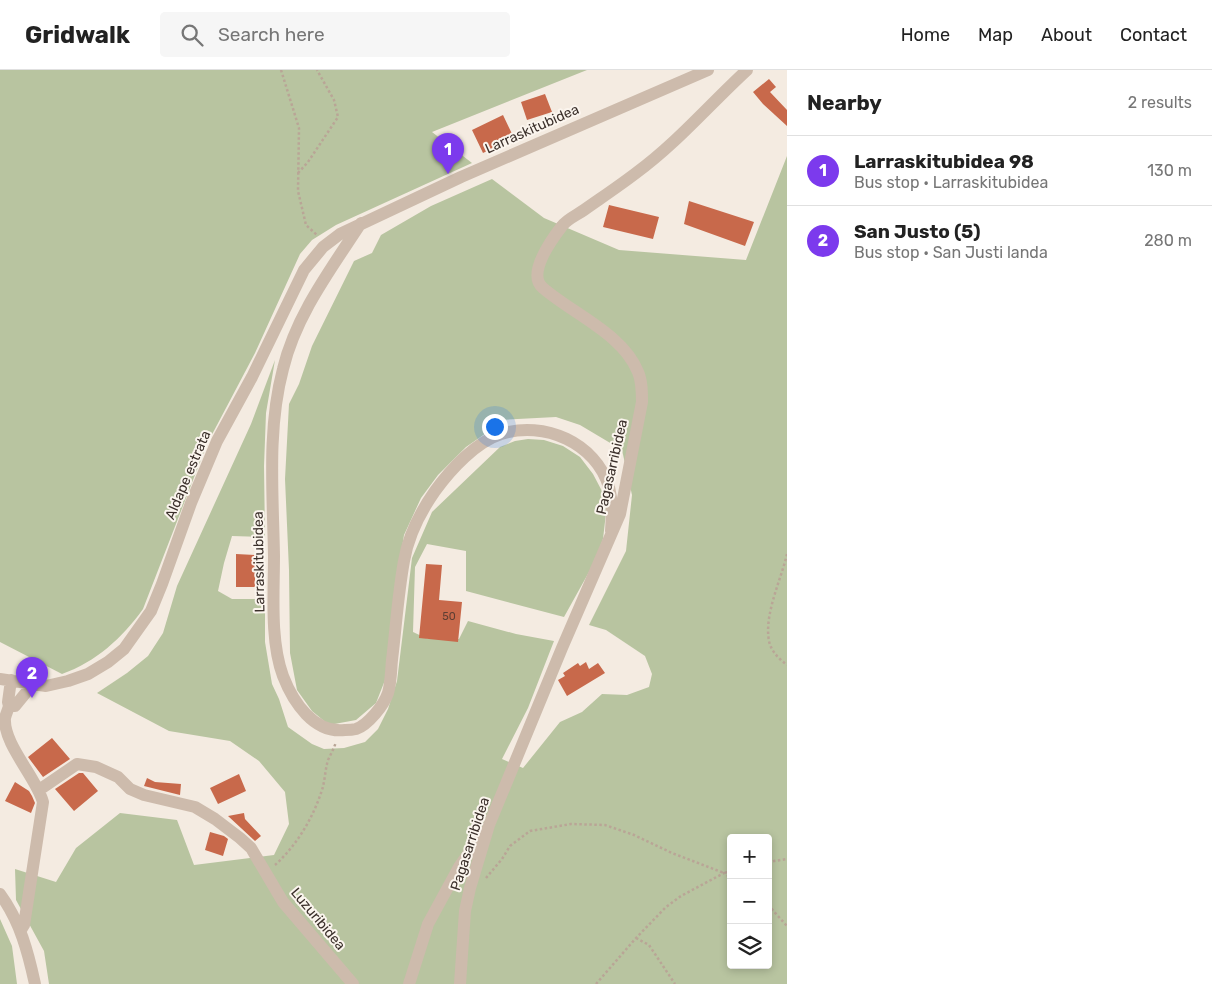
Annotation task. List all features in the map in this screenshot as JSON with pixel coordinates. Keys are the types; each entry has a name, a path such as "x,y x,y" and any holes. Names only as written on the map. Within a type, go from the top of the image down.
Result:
{"street":[{"name":"Larraskitubidea","path":"339,731 316,724 301,710 283,677 277,651 274,600 274,413 283,367 298,323 361,223 548,138 708,70"},
{"name":"Pagasarribidea","path":"460,984 462,933 470,888 489,825 611,531 620,514 640,416 642,389 639,373 631,357 603,330 556,300 539,285 536,272 539,263 563,224 656,158 747,70"},
{"name":"Aldape estrata","path":"4,677 46,686 68,681 88,674 108,662 124,649 151,611 191,503 217,441 252,377 304,270 313,257 327,244 340,234 361,223"},
{"path":"339,731 358,729 377,713 388,693 404,558 416,522 435,491 455,468 478,447 501,434 527,429 555,433 576,444 595,461 608,484 613,506 611,531"},
{"path":"4,677 9,706 5,718 10,738 29,775 40,790 43,802 24,925 21,930"},
{"path":"9,706 15,706 33,684"},
{"name":"Luzuribidea","path":"40,790 77,764 96,767 118,777 130,789 144,795 195,807 215,819 251,848 283,902 353,984"},
{"path":"409,984 428,924 459,867 489,825"},
{"path":"0,894 21,930 34,984"}],"path":[{"path":"281,70 298,128 298,191 306,225 327,244"},
{"path":"298,174 338,116 334,100 317,70"},
{"path":"787,554 769,616 769,642 778,659 787,665"},
{"path":"264,870 274,865 287,854 299,838 311,816 322,789 328,761 339,731"},
{"path":"470,888 489,875 510,846 530,831 571,824 605,825 634,835 727,876"},
{"path":"772,861 787,859"},
{"path":"596,984 666,907 681,896 727,873"},
{"path":"772,909 787,926"},
{"path":"636,938 649,945 675,984"}],"green space":[{"path":"0,70 587,70 432,132 472,163 336,225 312,240 300,254 255,353 207,444 143,609 126,630 107,648 86,663 62,674 0,642"},
{"path":"787,156 787,984 49,984 44,951 16,900 15,869 56,882 76,848 120,813 177,820 194,865 274,855 289,824 285,792 259,761 230,741 169,731 97,693 148,656 163,633 177,586 251,424 275,360 266,413 264,466 265,537 232,536 218,591 232,599 265,599 265,642 272,684 288,727 312,744 324,749 344,748 365,742 378,729 388,709 397,681 412,558 432,512 500,447 515,441 528,439 544,440 563,446 580,457 593,474 603,493 606,513 603,539 594,563 564,617 466,591 466,551 427,544 415,567 413,632 428,639 459,639 468,621 516,634 554,641 528,708 502,759 523,768 560,722 582,712 602,694 627,695 649,687 652,674 645,656 606,630 589,625 626,551 632,495 622,450 580,425 556,417 500,420 492,429 466,447 438,475 421,498 404,535 387,675 376,703 356,720 329,725 312,711 297,690 290,653 285,479 289,404 299,384 312,346 354,261 372,253 381,235 431,206 492,179 544,218 619,250 746,260"},
{"path":"0,919 12,946 17,984 0,984"}],"building":[{"path":"769,79 776,87 770,92 787,110 787,126 753,92"},
{"path":"545,94 552,112 527,120 521,102"},
{"path":"503,115 514,138 483,153 472,130"},
{"path":"689,201 754,222 745,246 684,224"},
{"path":"609,205 659,217 653,239 603,227"},
{"path":"236,554 255,555 255,587 236,587"},
{"path":"426,564 442,565 439,600 462,602 458,642 419,638"},
{"path":"586,662 589,669 598,663 605,673 567,696 558,680 565,676 563,673 578,663 580,666"},
{"path":"52,738 70,759 43,777 28,757"},
{"path":"79,773 83,773 98,791 74,811 55,789"},
{"path":"239,774 246,791 218,804 210,788"},
{"path":"147,778 155,782 181,784 180,795 144,786"},
{"path":"15,782 29,791 32,796 35,803 31,813 5,801"},
{"path":"244,813 245,819 261,836 255,841 228,816"},
{"path":"210,832 228,839 223,856 205,850"}],"place":[{"name":"Larraskitubidea 98","path":"448,174"},
{"name":"San Justo (5)","path":"32,698"}]}
